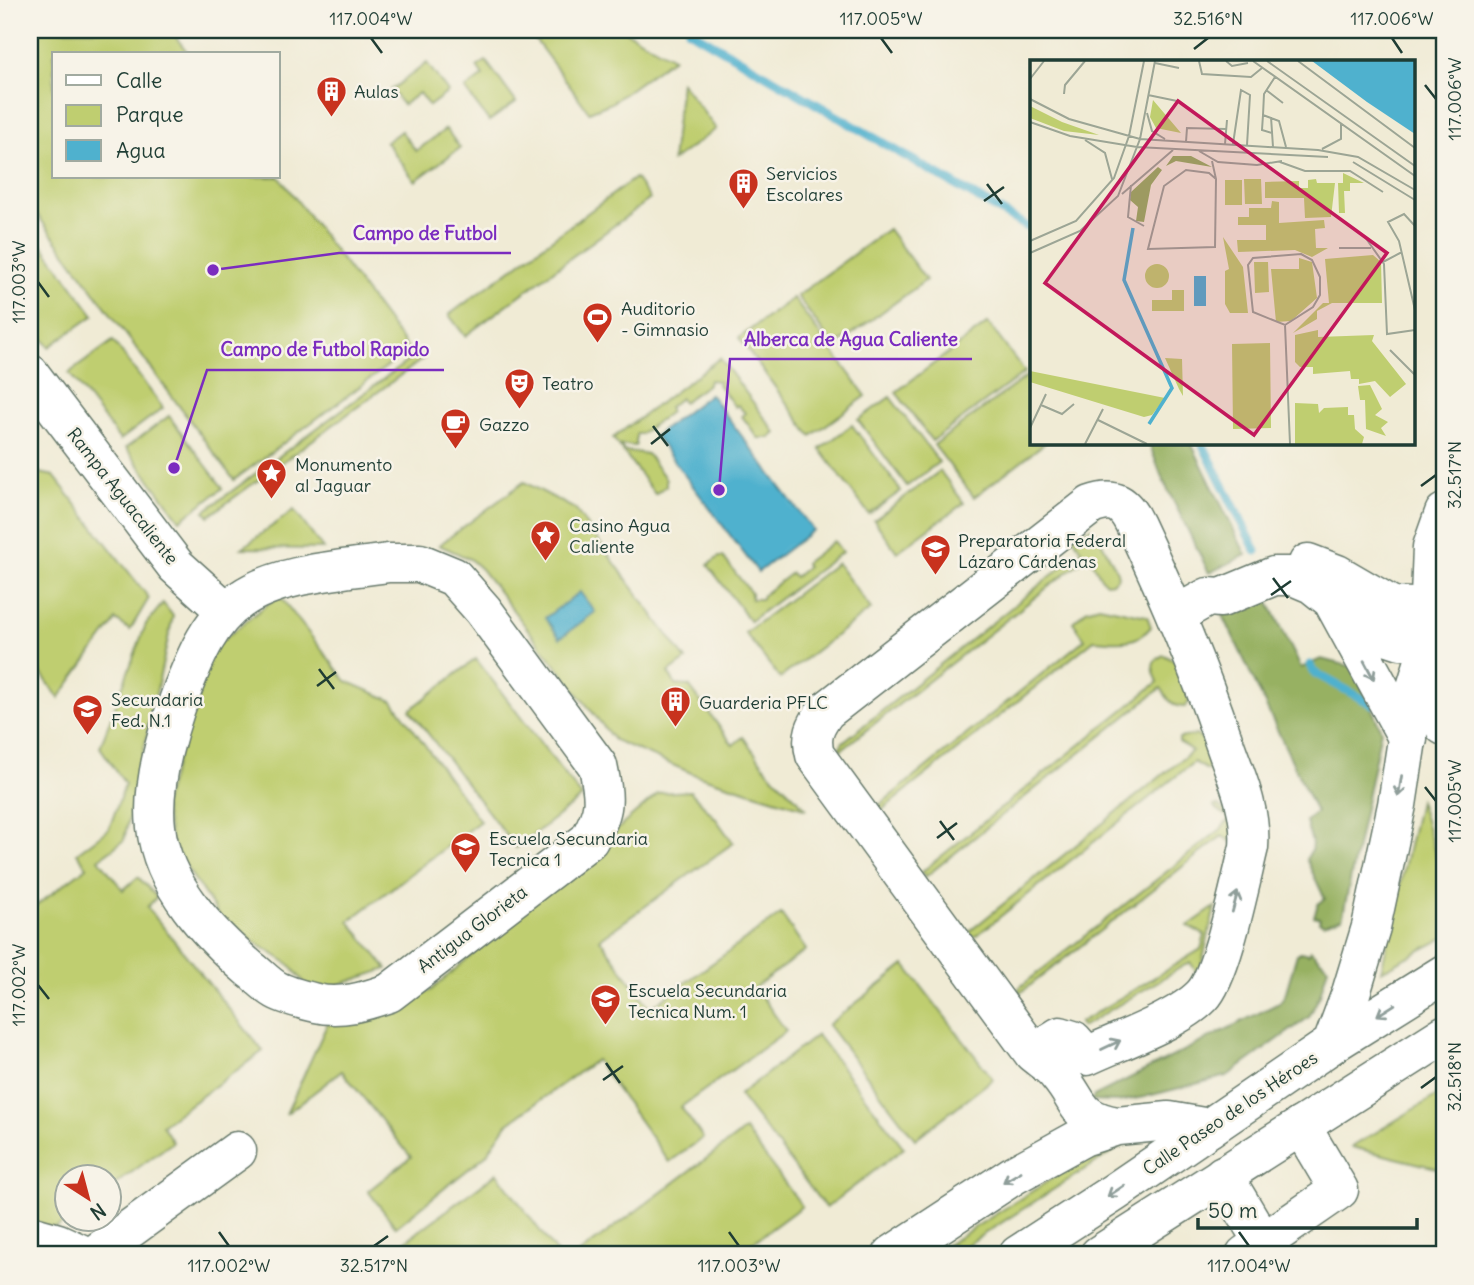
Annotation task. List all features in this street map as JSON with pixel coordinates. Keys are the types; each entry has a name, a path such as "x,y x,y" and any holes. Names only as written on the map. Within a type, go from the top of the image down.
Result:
{"street":[{"name":"Rampa Aguacaliente","path":"30,374 176,566 226,611"},
{"path":"1033,1053 1060,1036 1073,1040 1087,1056 1174,1016 1202,996 1215,976 1244,866 1250,829 1245,799 1209,698 1192,606 1129,512 1121,505 1102,501 1091,505 826,710 811,740 815,755 1033,1053 1058,1074 1087,1116 1098,1123 1117,1126"},
{"path":"1444,513 1432,547 1430,633 1444,726"},
{"path":"1192,606 1214,585 1225,579 1270,562 1290,560 1327,569 1392,606 1430,633"},
{"name":"Antigua Glorieta","path":"388,563 420,564 454,577 483,610 598,766 603,791 602,816 589,840 389,993 352,1004 318,1004 276,990 226,949 194,912 166,867 156,828 156,788 172,718 198,648 226,611 242,598 267,586 322,572 388,563"},
{"path":"1192,606 1221,598 1274,576 1284,575 1312,584 1383,634 1401,640 1430,633"},
{"path":"1332,600 1408,739"},
{"path":"1332,1044 1371,926 1397,805 1414,694 1430,633"},
{"name":"Calle Paseo de los Héroes","path":"1018,1255 1332,1044 1444,974"},
{"path":"1108,1253 1223,1175 1444,1035"},
{"path":"1033,1053 1041,1079 1064,1118 1067,1130 1054,1154"},
{"path":"1364,1085 1421,1066 1444,1062"},
{"path":"892,1255 1014,1175 1083,1137 1117,1126 1169,1121 1209,1128"},
{"path":"1223,1175 1254,1248 1339,1190 1301,1126"},
{"path":"94,1255 237,1151"},
{"path":"30,1235 58,1243 84,1255"}],"green space":[{"path":"30,30 170,30 187,52 52,52 52,178 280,178 409,350 234,480 30,205"},
{"path":"528,30 623,30 673,58 611,103 589,112"},
{"path":"486,61 516,102 489,121 465,89 483,76 477,67"},
{"path":"427,63 448,92 429,106 419,93 403,105 391,90"},
{"path":"681,82 716,129 672,161"},
{"path":"446,129 460,148 415,181 386,142 401,131 416,151"},
{"path":"635,178 650,199 465,336 449,315"},
{"path":"888,229 926,280 834,347 797,296"},
{"path":"40,242 94,315 49,347 30,321 30,249"},
{"path":"793,298 866,396 811,436 739,338"},
{"path":"988,323 1025,372 932,441 896,392"},
{"path":"113,341 163,408 120,440 69,373"},
{"path":"420,352 424,358 209,516 205,511"},
{"path":"720,358 776,433 770,438 758,438 742,416 745,413 738,405 735,407 718,384 719,381 709,380 708,384 683,402 680,398 668,408 670,412 641,434 636,434 636,446 620,445 624,451 647,454 666,479 666,486 655,494 613,438"},
{"path":"1027,376 1030,380 1030,444 1044,444 974,497 934,445"},
{"path":"890,397 939,462 907,486 858,420"},
{"path":"169,416 223,488 180,520 126,448"},
{"path":"852,425 901,491 869,514 820,449"},
{"path":"1149,444 1191,444 1246,555 1209,573 1163,480"},
{"path":"30,471 54,476 149,598 130,630 116,620 59,698 35,665 30,669"},
{"path":"940,471 964,503 897,552 874,520"},
{"path":"524,482 575,509 686,660 668,673 676,685 689,686 733,745 743,737 769,772 807,809 696,775 614,740 481,569 470,559 439,545"},
{"path":"294,510 323,549 242,548"},
{"path":"1091,528 1096,532 1117,571 1118,577 1113,582 1106,583 1090,557 1085,558 841,750 839,748 843,742 1082,551 1073,537"},
{"path":"834,541 842,552 750,621 708,565 723,557 751,593 751,599 762,599 763,595 791,573 795,577 807,567 805,563"},
{"path":"837,563 871,609 780,678 745,633"},
{"path":"1264,592 1301,668 1321,659 1354,667 1381,730 1343,915 1342,918 1324,924 1319,922 1320,918 1314,916 1318,904 1325,899 1306,859 1312,844 1306,821 1316,812 1222,613"},
{"path":"279,595 346,681 393,701 480,821 349,921 387,969 313,993 289,964 224,923 172,846 163,805 210,650"},
{"path":"163,603 173,616 124,840 99,859 123,890 138,877 157,897 147,907 263,1051 162,1125 173,1142 122,1179 122,1162 52,1162 52,1227 30,1224 30,910 87,867 77,853 109,829 125,784 100,747 146,624"},
{"path":"1099,606 1147,616 1151,627 1132,640 1094,640 877,814 873,810 1085,639 1073,622 1086,610"},
{"path":"1164,655 1175,661 1190,700 1185,707 1173,704 1161,688 925,877 921,872 1158,682 1153,666 1156,660"},
{"path":"476,659 582,797 516,848 410,710"},
{"path":"1196,735 1207,742 1213,768 1207,770 1194,762 976,936 971,936 970,931 1192,751 1179,742 1179,738"},
{"path":"690,791 716,819 733,843 600,939 650,1008 781,914 806,950 755,987 786,1031 681,1107 703,1138 669,1162 596,1060 507,1124 486,1155 396,1227 368,1191 411,1157 342,1071 286,1114 330,1018 430,991 659,793"},
{"path":"1419,801 1444,881 1444,938 1381,971"},
{"path":"1217,805 1233,815 1239,846 1222,836 1019,994 1020,987 1221,829 1230,818 1215,808"},
{"path":"1215,907 1199,976 1190,962 1082,1027 1079,1023 1201,949 1205,935 1188,926"},
{"path":"1310,950 1328,967 1320,995 1309,1017 1227,1076 1118,1102 1091,1101 1094,1096 1279,1003 1285,995 1297,954 1308,954"},
{"path":"905,965 993,1079 915,1139 828,1025"},
{"path":"817,1035 904,1148 826,1208 739,1095"},
{"path":"1444,1091 1444,1170 1352,1147"},
{"path":"745,1130 802,1206 736,1255 577,1255"},
{"path":"1123,1145 951,1255 931,1255 1091,1154"},
{"path":"497,1173 558,1255 387,1255"}],"water":[{"path":"710,394 813,530 758,572 655,436"},
{"path":"580,592 595,612 560,638 545,618"}],"waterway":[{"path":"689,30 1030,228"},
{"path":"1202,444 1256,551"},
{"path":"1310,665 1313,672 1372,704"}],"place":[{"name":"Aulas","path":"331,118"},
{"name":"Servicios Escolares","path":"743,210"},
{"name":"Campo de Futbol","path":"213,270"},
{"name":"Auditorio - Gimnasio","path":"598,345"},
{"name":"Teatro","path":"519,410"},
{"name":"Gazzo","path":"456,451"},
{"name":"Campo de Futbol Rapido","path":"174,468"},
{"name":"Alberca de Agua Caliente","path":"719,490"},
{"name":"Monumento al Jaguar","path":"272,501"},
{"name":"Casino Agua Caliente","path":"546,562"},
{"name":"Preparatoria Federal Lázaro Cárdenas","path":"935,577"},
{"name":"Guarderia PFLC","path":"676,729"},
{"name":"Secundaria Fed. N.1","path":"88,736"},
{"name":"Escuela Secundaria Tecnica 1","path":"466,875"},
{"name":"Escuela Secundaria Tecnica Num. 1","path":"605,1027"}]}
